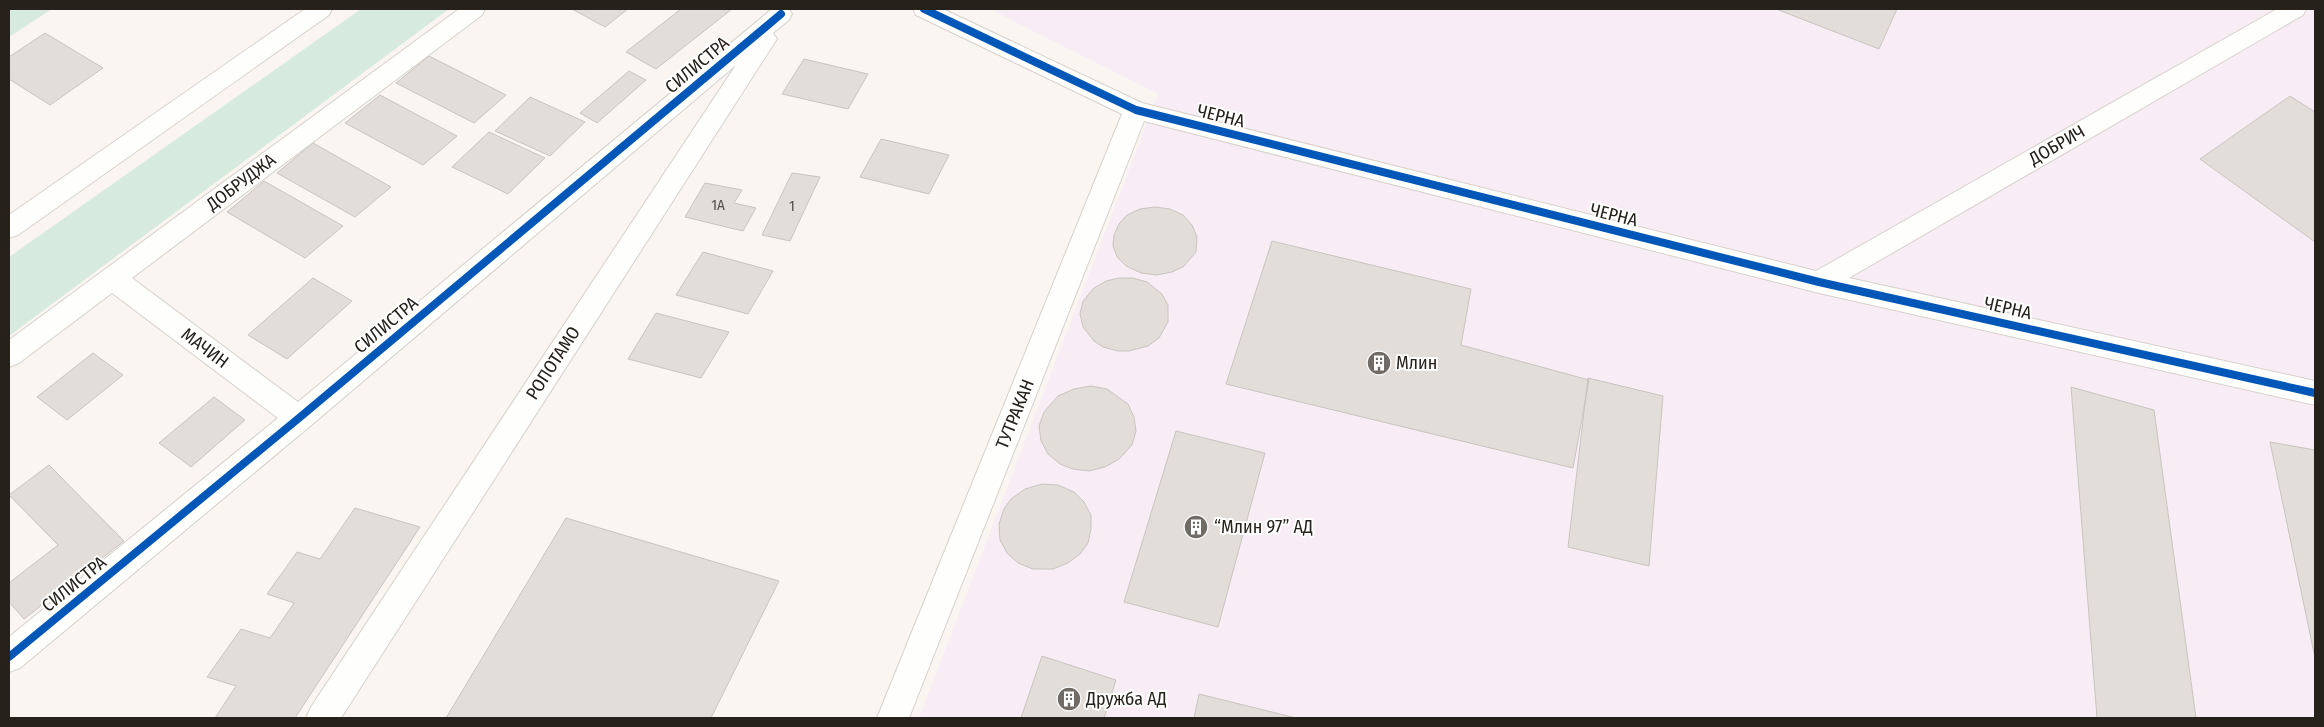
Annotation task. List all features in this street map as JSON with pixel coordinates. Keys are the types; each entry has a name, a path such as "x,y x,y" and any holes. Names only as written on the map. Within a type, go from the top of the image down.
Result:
{"street":[{"path":"9,228 321,9"},
{"name":"ДОБРУДЖА","path":"9,354 474,9"},
{"name":"ЧЕРНА","path":"924,9 1136,110 1819,282 2315,393"},
{"name":"ДОБРИЧ","path":"1819,282 2295,9"},
{"name":"СИЛИСТРА","path":"9,657 299,418 783,11"},
{"name":"РОПОТАМО","path":"322,718 783,11"},
{"name":"ТУТРАКАН","path":"893,718 1136,110"},
{"name":"МАЧИН","path":"112,278 299,418"}],"shaded area":[{"path":"990,9 2315,9 2315,718 919,718 1158,94"}],"green space":[{"path":"9,9 52,9 9,37"},
{"path":"361,9 449,9 9,336 9,257"}],"building":[{"path":"572,9 628,9 605,27"},
{"path":"681,9 732,9 656,69 626,52"},
{"path":"1776,9 1897,9 1879,49"},
{"path":"45,33 103,68 50,105 9,79 9,57"},
{"path":"429,56 506,95 474,123 396,83"},
{"path":"804,59 868,74 848,109 782,94"},
{"path":"629,71 646,80 597,123 580,113"},
{"path":"380,95 457,136 423,165 345,123"},
{"path":"2290,96 2315,112 2315,242 2200,159"},
{"path":"530,97 585,122 550,156 495,131"},
{"path":"489,132 545,158 508,194 452,167"},
{"path":"881,139 949,155 929,194 860,177"},
{"path":"313,143 391,187 355,217 277,173"},
{"path":"792,173 820,177 790,241 762,235"},
{"path":"264,181 343,226 305,258 227,212"},
{"path":"705,183 742,190 734,203 756,208 743,231 685,217"},
{"path":"1155,207 1170,209 1183,215 1192,225 1197,237 1196,252 1183,267 1172,272 1157,275 1141,273 1126,266 1117,257 1113,246 1114,235 1119,224 1127,215 1140,209"},
{"name":"Млин","path":"1272,241 1471,289 1461,345 1589,380 1573,468 1226,384"},
{"path":"703,252 773,271 748,314 676,295"},
{"path":"313,278 352,301 287,359 248,335"},
{"path":"1119,278 1133,278 1147,282 1162,294 1168,305 1168,322 1159,338 1148,346 1129,351 1118,351 1103,347 1094,341 1083,327 1080,314 1083,301 1094,288 1106,281"},
{"path":"656,313 729,332 701,378 628,359"},
{"path":"93,353 123,375 67,420 37,397"},
{"path":"1588,378 1663,396 1649,566 1568,547"},
{"path":"1091,386 1107,389 1128,404 1134,417 1136,431 1132,445 1119,459 1105,467 1089,471 1073,469 1060,464 1048,454 1041,441 1039,426 1044,412 1058,396 1074,389"},
{"path":"2071,387 2154,410 2196,718 2097,718"},
{"path":"214,397 245,420 191,467 159,443"},
{"name":"“Млин 97” АД","path":"1176,431 1265,453 1218,627 1124,602"},
{"path":"2270,442 2315,450 2315,658"},
{"path":"49,465 124,541 24,619 9,602 9,583 58,545 9,495"},
{"path":"1042,484 1058,485 1074,492 1084,502 1091,515 1088,543 1080,554 1068,563 1053,569 1033,569 1018,563 1007,553 1000,540 999,524 1004,509 1011,499 1025,489"},
{"path":"355,508 420,527 295,718 215,718 236,686 207,677 241,629 270,638 294,603 267,594 297,552 320,559"},
{"path":"566,518 779,581 711,718 446,718"},
{"name":"Дружба АД","path":"1042,656 1116,680 1104,718 1021,718"},
{"path":"1199,694 1296,718 1194,718"}],"cycle path":[{"path":"924,9 1136,110 1819,282 2315,393"},
{"path":"9,657 299,418 781,14"}],"place":[{"name":"Млин","path":"1379,363"},
{"name":"“Млин 97” АД","path":"1196,527"},
{"name":"Дружба АД","path":"1069,699"}]}
